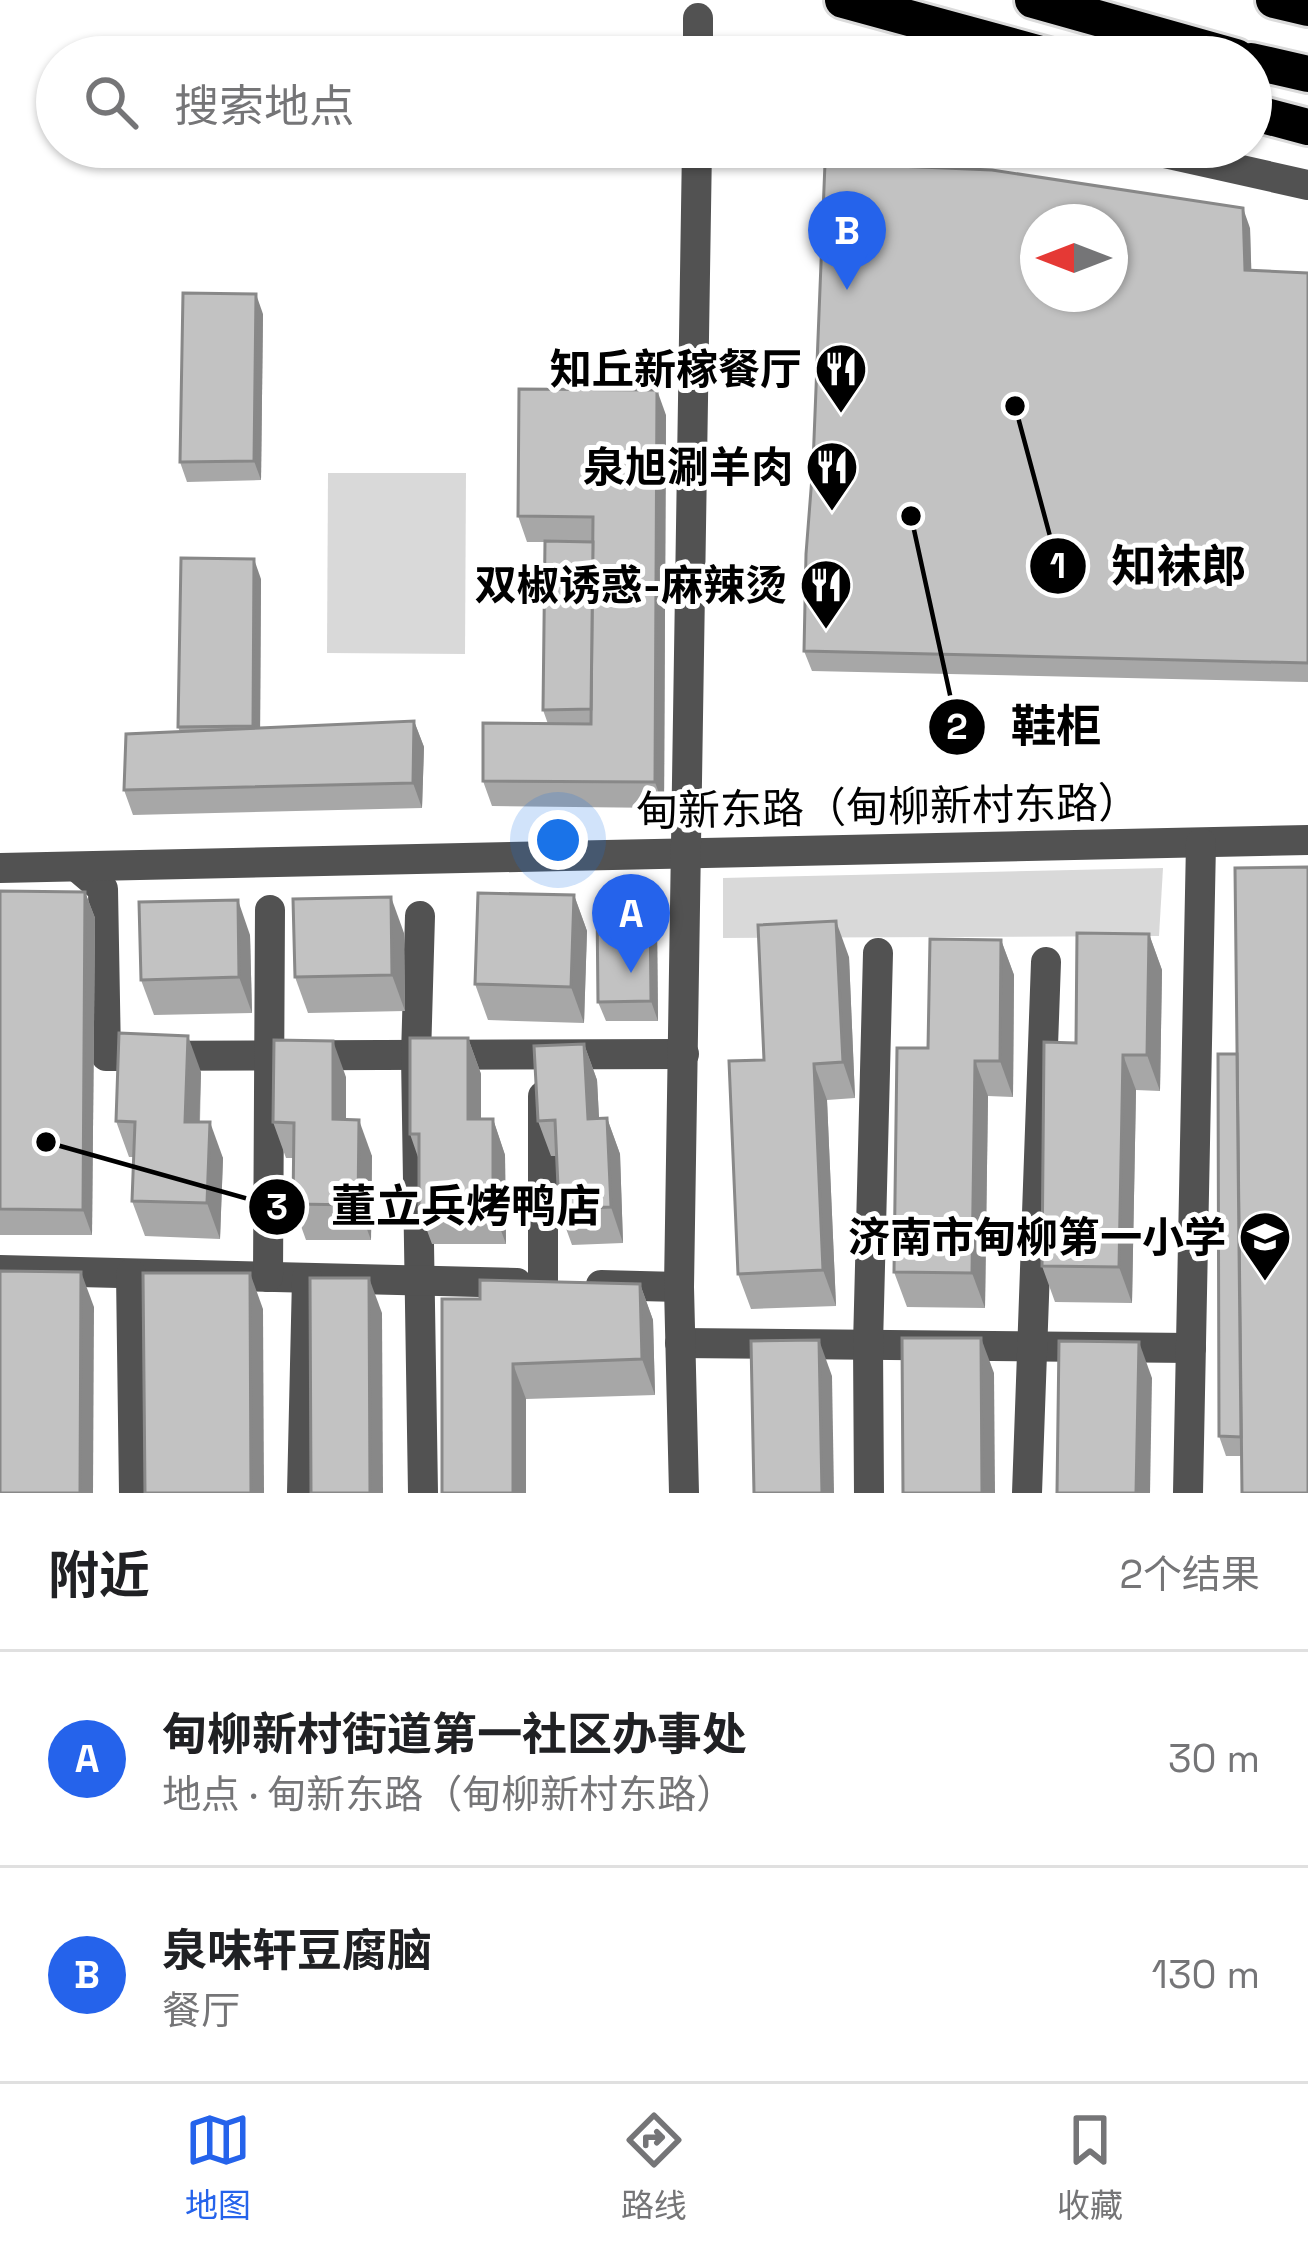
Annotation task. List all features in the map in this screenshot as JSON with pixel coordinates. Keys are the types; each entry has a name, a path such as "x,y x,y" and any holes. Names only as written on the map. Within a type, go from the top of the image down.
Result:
{"highway":[{"path":"842,0 975,36"},
{"path":"1033,0 1161,36"},
{"path":"1274,0 1308,8"},
{"path":"1272,66 1308,74"},
{"path":"1272,118 1308,127"}],"street":[{"path":"698,18 698,36"},
{"path":"684,1493 679,1287 697,168"},
{"path":"1232,168 1308,185"},
{"name":"甸新东路（甸柳新村东路）","path":"1202,843 1237,826 1308,824"},
{"name":"甸新东路（甸柳新村东路）","path":"0,868 1308,841"},
{"path":"1188,1493 1202,843"},
{"path":"77,866 103,889 106,1056 684,1054"},
{"path":"268,1277 270,910"},
{"path":"420,916 416,1056 423,1493"},
{"path":"869,1493 878,953"},
{"path":"1028,1493 1046,962"},
{"path":"543,1054 543,1284"},
{"path":"0,1270 679,1287"},
{"path":"131,1274 134,1493"},
{"path":"302,1493 307,1278"},
{"path":"680,1343 1191,1348"}],"shaded area":[{"path":"328,473 466,473 465,654 327,653"},
{"path":"1163,868 1159,936 723,938 723,878"}],"building":[{"path":"825,168 992,170 1243,208 1245,270 1308,273 1308,663 804,651"},
{"path":"183,293 256,294 254,461 180,462"},
{"path":"519,389 657,390 655,782 483,781 483,723 591,724 593,517 518,516"},
{"path":"545,541 593,542 591,709 543,710"},
{"path":"181,558 254,559 253,726 178,727"},
{"path":"414,721 413,783 124,790 126,734"},
{"name":"济南市甸柳第一小学","path":"1308,867 1308,1493 1242,1493 1235,868"},
{"path":"0,891 85,892 83,1210 0,1209"},
{"path":"478,893 574,895 571,987 475,984"},
{"path":"391,897 392,975 295,977 293,899"},
{"path":"238,900 239,977 141,980 139,902"},
{"path":"597,904 650,904 651,1001 598,1002"},
{"path":"836,921 843,1062 814,1064 823,1270 738,1274 729,1061 764,1060 758,925"},
{"path":"1077,933 1149,934 1147,1055 1123,1055 1119,1267 1042,1266 1044,1042 1076,1043"},
{"path":"930,939 1001,940 1000,1061 975,1061 972,1273 894,1272 897,1048 928,1048"},
{"path":"119,1033 188,1036 185,1122 210,1122 207,1203 132,1201 135,1122 116,1121"},
{"path":"410,1038 468,1038 468,1119 493,1119 493,1209 419,1209 419,1134 410,1134"},
{"path":"274,1040 333,1041 333,1119 359,1120 358,1205 293,1204 294,1123 273,1122"},
{"path":"584,1044 588,1119 607,1118 611,1207 559,1209 555,1120 538,1121 534,1046"},
{"path":"1218,1054 1237,1054 1241,1437 1219,1436"},
{"path":"0,1271 81,1272 80,1493 0,1493"},
{"path":"143,1273 250,1273 251,1493 145,1493"},
{"path":"310,1278 369,1278 370,1493 311,1493"},
{"path":"480,1280 640,1284 642,1359 513,1364 513,1493 442,1493 442,1299 480,1299"},
{"path":"902,1338 981,1338 982,1493 903,1493"},
{"path":"819,1340 822,1493 754,1493 751,1341"},
{"path":"1059,1341 1139,1342 1136,1493 1057,1493"}],"place":[{"name":"泉味轩豆腐脑","path":"847,290"},
{"name":"知袜郎","path":"1015,406"},
{"name":"知丘新稼餐厅","path":"841,415"},
{"name":"泉旭涮羊肉","path":"832,513"},
{"name":"鞋柜","path":"911,516"},
{"name":"双椒诱惑-麻辣烫","path":"826,631"},
{"name":"甸柳新村街道第一社区办事处","path":"631,973"},
{"name":"董立兵烤鸭店","path":"46,1142"},
{"name":"济南市甸柳第一小学","path":"1265,1283"}]}
